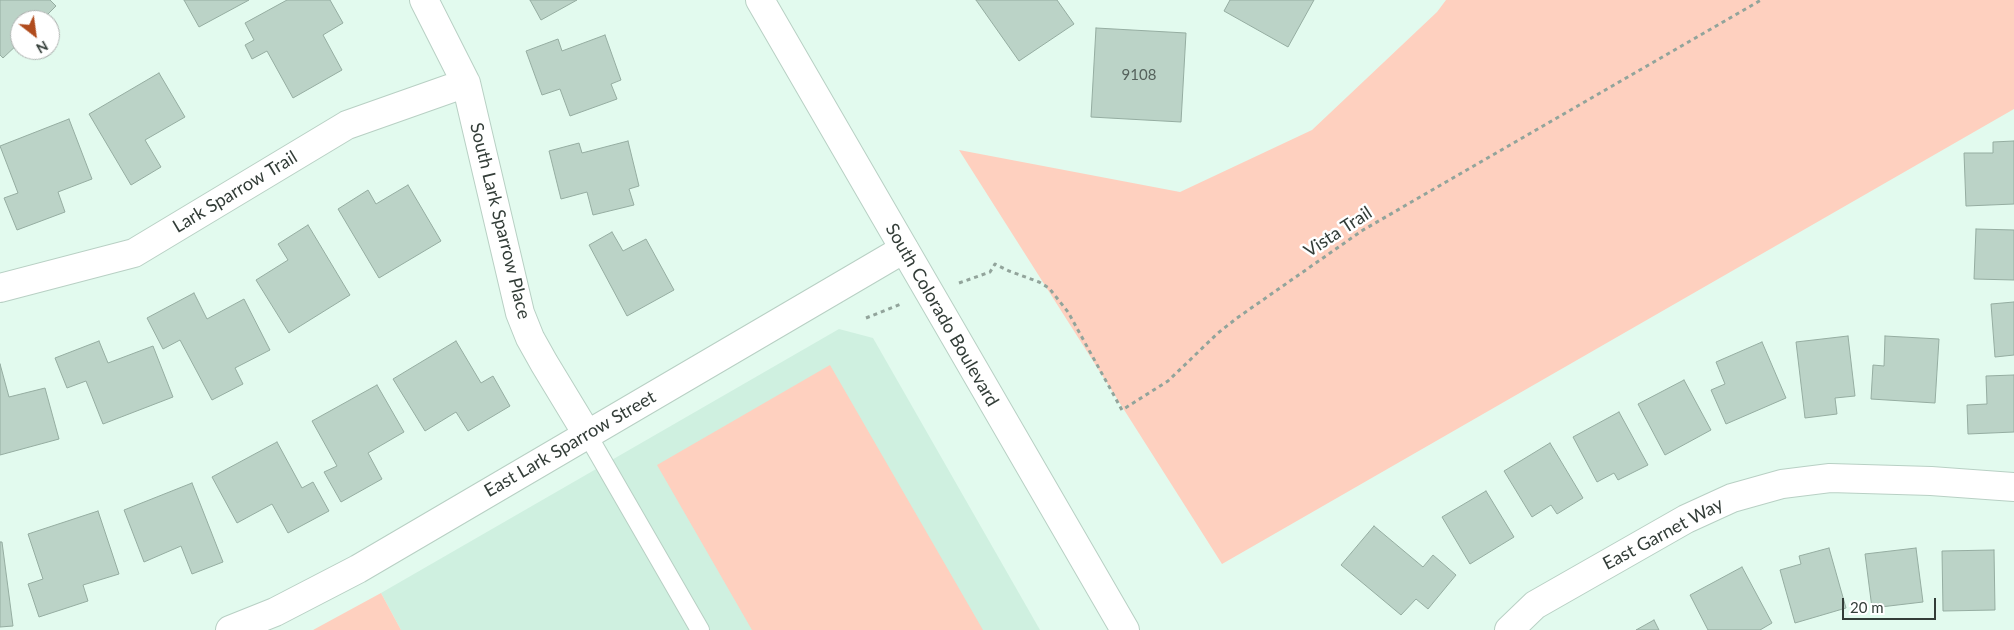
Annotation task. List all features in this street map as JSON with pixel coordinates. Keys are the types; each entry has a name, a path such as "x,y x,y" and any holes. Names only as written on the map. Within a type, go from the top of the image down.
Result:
{"street":[{"name":"South Lark Sparrow Place","path":"424,0 466,83 520,312 530,338 587,434"},
{"name":"South Colorado Boulevard","path":"760,0 1125,630"},
{"name":"Lark Sparrow Trail","path":"0,288 134,253 347,125 466,83"},
{"name":"East Lark Sparrow Street","path":"230,630 275,612 344,577 904,249"},
{"name":"East Garnet Way","path":"1509,630 1535,605 1686,519 1732,498 1782,484 1830,478 1931,481 2014,488"}],"lane":[{"path":"587,434 700,630"}],"path":[{"name":"Vista Trail","path":"996,264 1039,282 1049,288 1059,299 1122,410 1168,381 1218,333 1243,313 1363,230 1761,0"}],"shaded area":[{"path":"1446,0 2014,0 2014,109 1222,564 959,150 1180,192 1312,130 1437,12"},
{"path":"839,329 873,338 1040,630 401,630 381,593"},
{"path":"830,365 983,630 752,630 657,465"},
{"path":"381,593 401,630 313,630"}],"building":[{"path":"0,0 50,0 56,6 52,10 10,10 10,51 3,58 0,55"},
{"path":"184,0 249,0 199,27"},
{"path":"287,0 330,0 343,23 323,35 342,70 293,98 267,51 252,59 245,45 254,40 245,23"},
{"path":"530,0 577,0 541,20"},
{"path":"976,0 1057,0 1074,24 1019,61"},
{"path":"1230,0 1314,0 1288,47 1224,11"},
{"path":"1096,28 1186,33 1181,122 1091,117"},
{"path":"605,35 621,80 611,84 617,99 570,116 560,89 542,95 526,51 558,39 562,51"},
{"path":"159,73 185,117 145,140 161,167 131,185 89,114"},
{"path":"69,119 92,179 58,192 65,212 17,230 4,198 18,193 0,146"},
{"path":"628,141 639,186 629,189 634,205 593,215 587,192 561,199 549,151 579,143 582,153"},
{"path":"2014,141 2014,204 1966,206 1964,153 1993,153 1993,142"},
{"path":"408,185 441,241 379,278 338,209 368,190 376,204"},
{"path":"308,225 350,295 289,333 256,280 288,260 278,244"},
{"path":"1976,229 2014,230 2014,280 1974,279"},
{"path":"612,232 623,251 646,239 674,290 627,316 589,245"},
{"path":"194,293 207,319 244,299 270,350 235,368 243,384 212,400 180,340 163,349 147,318"},
{"path":"2014,302 2014,355 1995,357 1991,304"},
{"path":"1848,336 1855,396 1835,398 1837,414 1805,418 1796,342"},
{"path":"1885,336 1939,339 1935,403 1871,399 1873,365 1884,366"},
{"path":"99,341 108,363 153,346 173,397 103,424 86,381 67,388 55,358"},
{"path":"456,341 481,383 493,376 510,406 468,431 456,412 425,431 393,379"},
{"path":"1762,342 1786,398 1726,424 1711,390 1725,384 1716,362"},
{"path":"0,364 9,397 45,388 59,439 0,455"},
{"path":"2014,375 2014,432 1968,434 1967,405 1987,404 1986,376"},
{"path":"1684,380 1711,430 1665,455 1638,404"},
{"path":"377,385 404,432 368,453 382,479 341,502 324,472 337,466 312,421"},
{"path":"1619,412 1648,465 1618,480 1614,473 1597,482 1573,437"},
{"path":"277,442 302,488 313,482 329,511 288,533 272,504 237,523 212,477"},
{"path":"1550,443 1583,498 1557,514 1551,505 1532,517 1504,471"},
{"path":"192,483 223,562 192,574 181,546 144,562 124,510"},
{"path":"1486,491 1514,537 1470,564 1442,517"},
{"path":"98,511 119,574 83,585 88,601 39,617 28,584 43,579 28,534"},
{"path":"1374,526 1423,567 1433,555 1456,575 1428,609 1416,599 1401,615 1341,565"},
{"path":"0,542 2,542 13,626 0,627"},
{"path":"1829,548 1846,608 1795,623 1780,570 1801,564 1799,556"},
{"path":"1916,548 1923,602 1872,608 1865,554"},
{"path":"1994,550 1995,610 1943,611 1942,551"},
{"path":"1742,567 1772,623 1760,630 1708,630 1690,595"},
{"path":"1654,620 1659,630 1636,630"}]}
